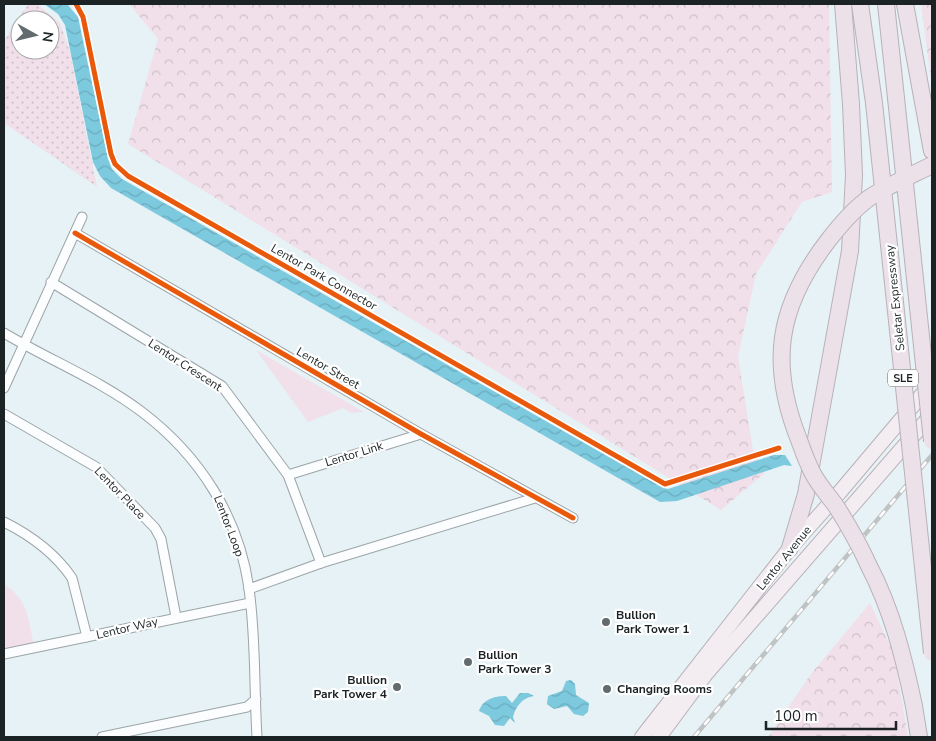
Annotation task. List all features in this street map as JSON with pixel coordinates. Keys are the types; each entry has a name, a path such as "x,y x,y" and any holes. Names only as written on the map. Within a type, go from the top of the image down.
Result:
{"highway":[{"path":"790,548 806,494 850,251 854,175 843,4"},
{"name":"Seletar Expressway","path":"860,4 874,103 932,653"},
{"name":"Seletar Expressway","path":"886,4 932,440"},
{"path":"906,4 932,151"},
{"path":"919,737 904,658 889,611 870,566 837,508 812,472 787,406 780,367 783,332 789,310 809,267 822,249 854,210 871,196 932,165"}],"main road":[{"name":"Lentor Avenue","path":"642,737 790,548 932,384"},
{"name":"Lentor Avenue","path":"659,737 705,675 932,414"},
{"path":"839,493 852,507"}],"street":[{"path":"4,388 22,344 82,217"},
{"name":"Lentor Street","path":"74,233 421,434 572,518"},
{"name":"Lentor Crescent","path":"51,282 222,386 288,475 321,563"},
{"name":"Lentor Loop","path":"4,333 142,412 188,452 219,496 240,546 249,589 256,699 252,710 258,737"},
{"name":"Lentor Place","path":"4,414 96,467 154,528 161,539 176,617"},
{"name":"Lentor Link","path":"288,475 421,434"},
{"path":"249,589 321,563 535,498"},
{"path":"4,522 41,545 72,578 87,637"},
{"name":"Lentor Way","path":"4,654 250,603"},
{"path":"102,737 252,710"}],"green space":[{"path":"28,4 37,4 44,10 24,10"},
{"path":"129,4 829,4 832,192 802,202 756,274 738,357 753,450 765,473 721,510 128,144 158,39"},
{"path":"921,4 932,4 932,88"},
{"path":"60,23 70,52 97,187 4,123 4,41 10,32 10,60 60,60"},
{"path":"256,350 364,412 351,413 343,408 308,422"},
{"path":"4,584 18,596 26,610 34,645 4,650"},
{"path":"870,603 894,654 908,737 768,737 811,674"}],"water":[{"path":"44,4 67,4 78,17 108,159 112,169 122,179 663,488 668,489 774,455 785,455 792,466 784,465 677,501 660,502 111,188 100,176 93,162 65,25 60,17 60,10 52,10"},
{"path":"571,680 575,684 576,695 589,703 588,712 583,716 574,714 567,706 554,709 547,704 548,696 562,691 566,681"},
{"path":"520,693 528,693 534,696 526,699 518,706 513,717 515,723 510,718 504,726 495,725 489,716 479,711 483,704 490,699 506,696 512,703"}],"railway":[{"path":"694,737 932,455"}],"cycle path":[{"name":"Lentor Park Connector","path":"76,4 83,17 111,154 115,164 128,176 665,484 779,448"},
{"path":"75,233 421,434 573,518"}],"place":[{"name":"Bullion Park Tower 1","path":"606,622"},
{"name":"Bullion Park Tower 3","path":"468,662"},
{"name":"Bullion Park Tower 4","path":"397,687"},
{"name":"Changing Rooms","path":"607,689"}]}
